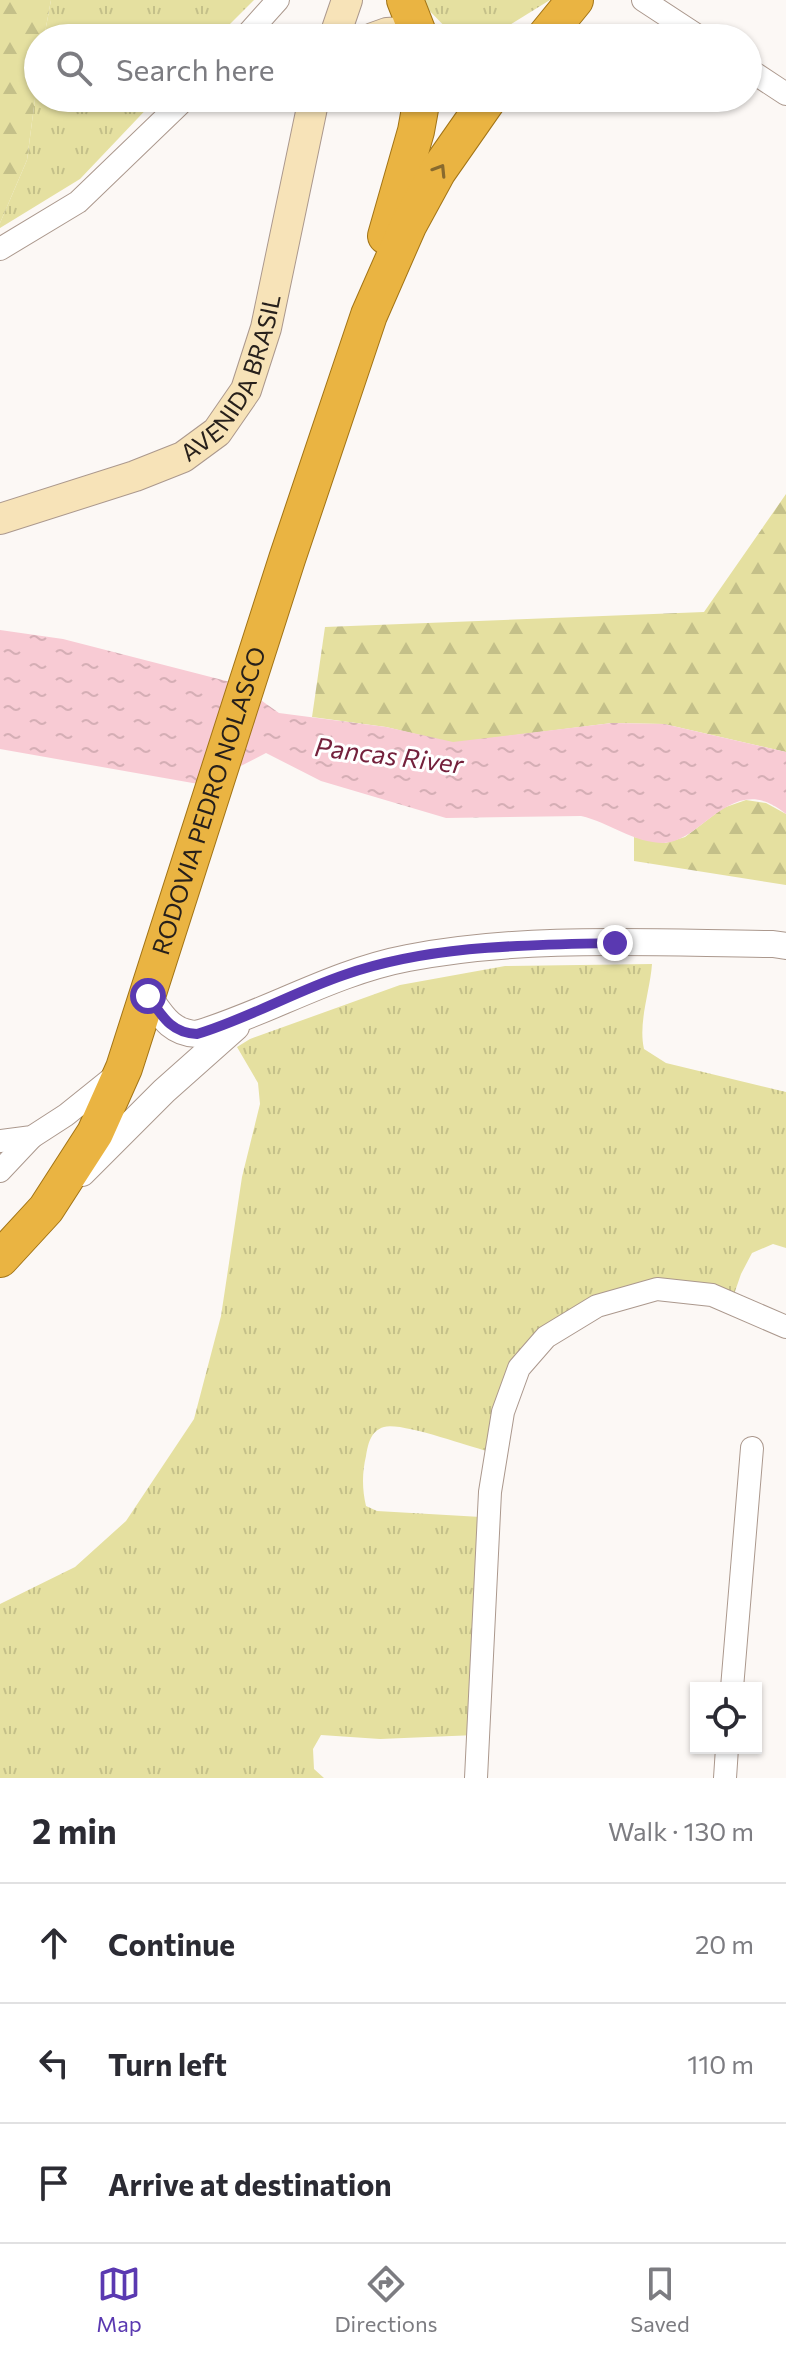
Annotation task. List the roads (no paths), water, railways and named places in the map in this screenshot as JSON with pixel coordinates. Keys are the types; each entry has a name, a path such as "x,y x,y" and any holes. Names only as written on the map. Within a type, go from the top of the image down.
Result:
{"highway":[{"path":"554,24 575,0"},
{"name":"RODOVIA PEDRO NOLASCO","path":"369,315 380,256 419,112"},
{"name":"RODOVIA PEDRO NOLASCO","path":"0,1259 46,1209 95,1133 124,1068 287,559 369,315 408,226 438,171 479,112"}],"main road":[{"path":"339,24 347,0"},
{"name":"AVENIDA BRASIL","path":"0,519 171,462 217,432 246,390 266,328 311,112"}],"street":[{"path":"257,24 278,0"},
{"path":"643,0 680,24"},
{"path":"762,78 786,94"},
{"path":"0,249 78,202 171,112"},
{"path":"148,996 171,1028 184,1034 197,1034 344,975 409,958 509,945 786,946"},
{"path":"46,1209 164,1091 255,1012"},
{"path":"0,1171 32,1137 66,1115 124,1068"},
{"path":"0,1141 32,1137"},
{"path":"476,1778 490,1492 503,1412 519,1368 546,1337 597,1306 657,1289 712,1295 786,1327"},
{"path":"732,1682 752,1448"},
{"path":"725,1778 727,1754"}],"water":[{"name":"Pancas River","path":"0,630 63,639 238,684 279,713 386,727 453,742 612,723 664,724 786,752 786,814 767,802 750,799 734,803 678,840 664,843 631,836 581,816 446,818 321,781 266,753 204,785 0,749"}]}
